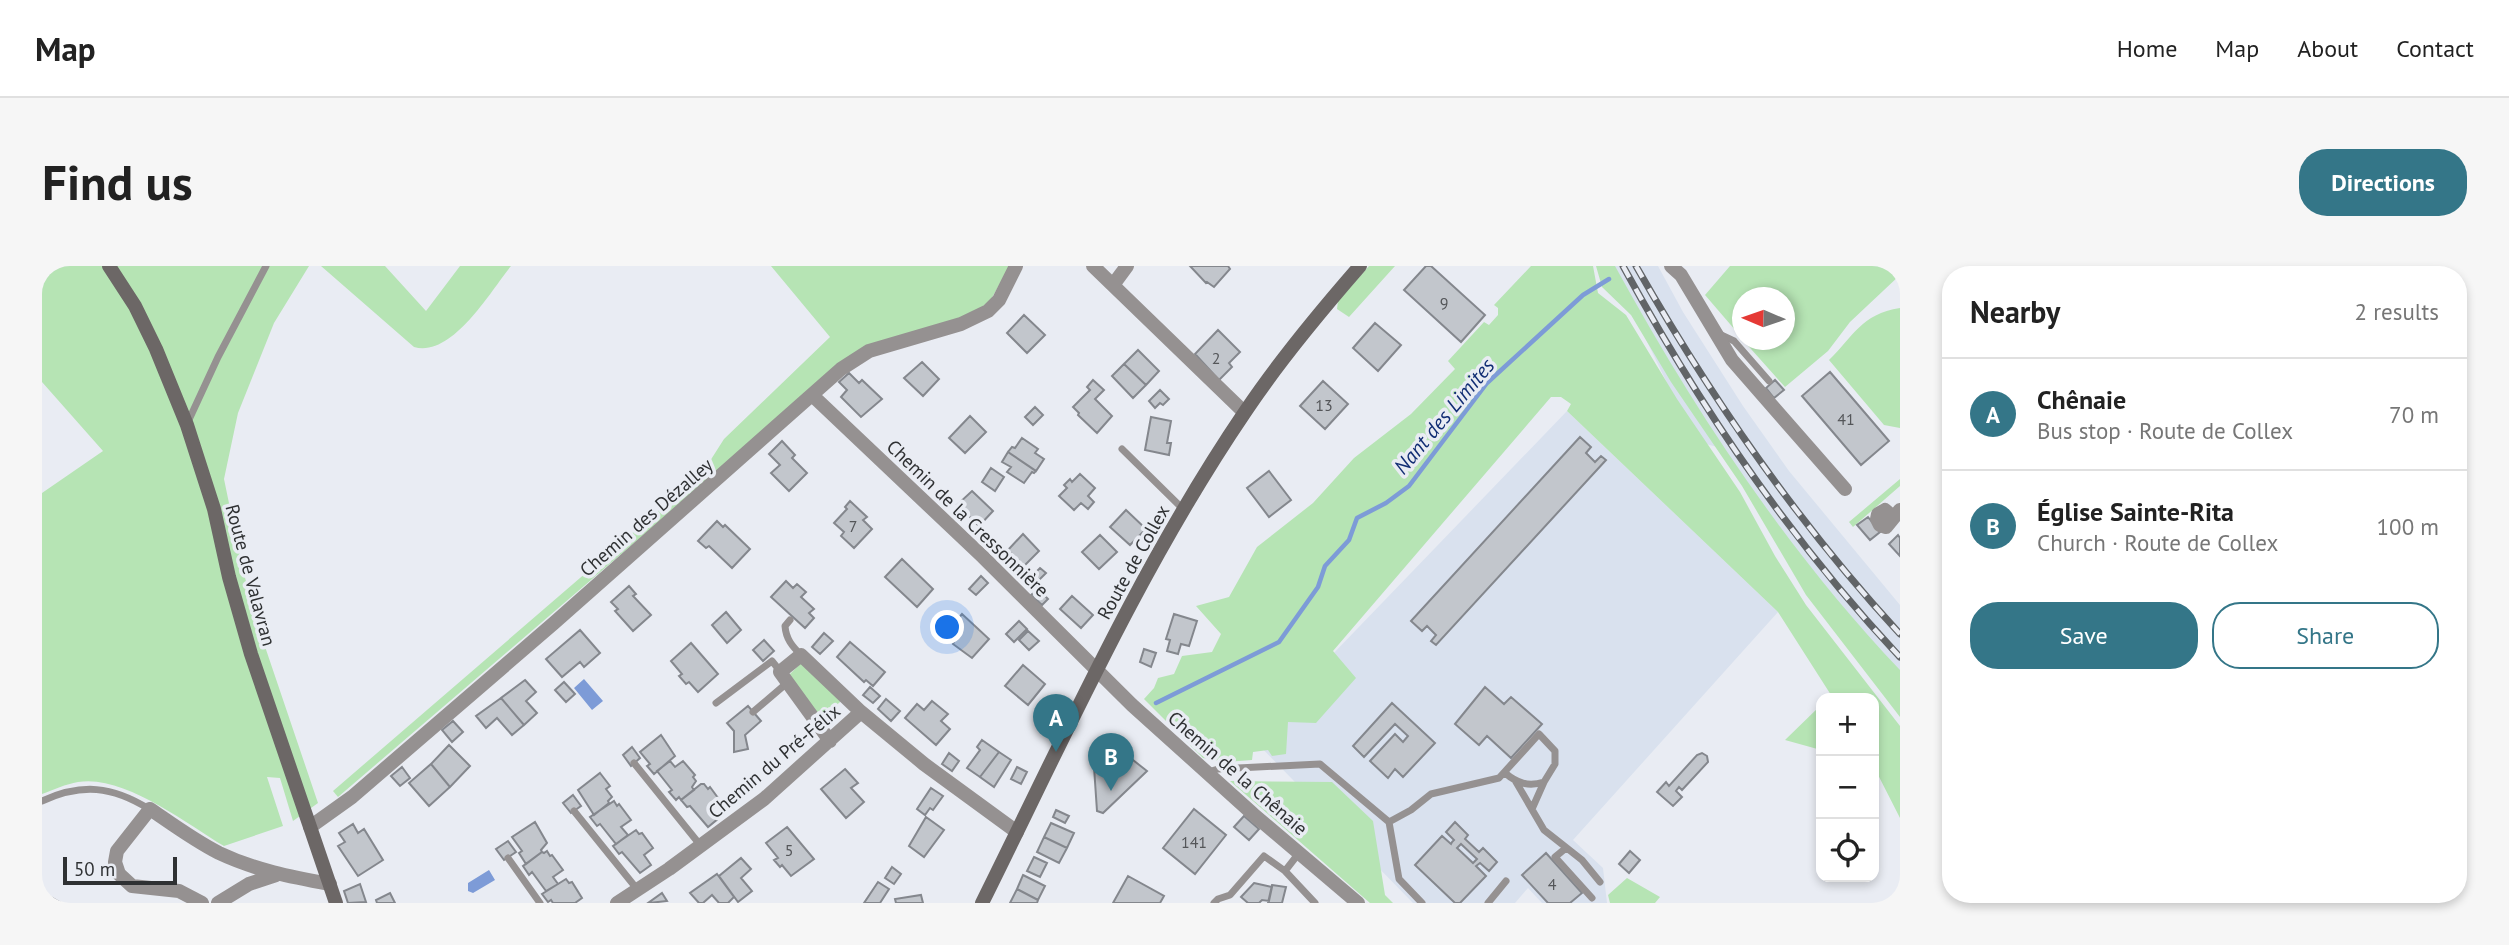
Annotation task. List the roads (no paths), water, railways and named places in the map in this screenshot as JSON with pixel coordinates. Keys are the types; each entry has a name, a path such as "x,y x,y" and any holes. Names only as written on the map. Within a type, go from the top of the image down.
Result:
{"street":[{"name":"Route de Valavran","path":"109,266 135,306 156,348 187,425 214,509 229,577 251,654 336,903"},
{"name":"Chemin des Dézalley","path":"310,827 352,797 554,623 841,369 869,351 961,324 989,311 999,300 1016,266"},
{"path":"1093,266 1244,412"},
{"path":"1113,285 1127,266"},
{"name":"Route de Collex","path":"982,903 1096,669 1185,510 1244,412 1291,349 1360,266"},
{"path":"1671,266 1681,275 1732,360 1845,489"},
{"name":"Chemin de la Cressonnière","path":"812,395 984,557 1096,669"},
{"path":"830,741 784,677 801,655 861,712"},
{"name":"Chemin de la Chênaie","path":"1096,669 1207,772 1358,903"},
{"name":"Chemin du Pré-Félix","path":"617,903 764,799 861,712 923,764 1017,832"},
{"path":"202,903 178,891 132,886 119,874 115,862 117,851 150,809 218,852 278,874 330,884"},
{"path":"218,903 249,884 278,874"}],"lane":[{"path":"187,425 218,357 266,266"},
{"path":"1715,332 1734,341 1769,381"},
{"path":"1122,449 1185,510"},
{"path":"790,620 785,626 786,634 801,655"},
{"path":"716,703 772,661 784,677 753,712"},
{"path":"1389,822 1411,810 1431,793 1499,778 1539,734 1552,746 1556,755 1553,769 1532,809"},
{"path":"634,763 701,846"},
{"path":"1207,772 1217,769 1320,764 1389,822 1399,879 1422,903"},
{"path":"1505,773 1515,781 1544,830 1590,867 1600,882"},
{"path":"1515,781 1531,785 1544,782"},
{"path":"42,801 72,791 96,789 121,793 150,809"},
{"path":"574,811 638,890"},
{"path":"1566,848 1555,857 1592,898"},
{"path":"1285,871 1299,853"},
{"path":"1214,903 1230,895 1264,856 1285,871 1315,903"},
{"path":"508,858 540,903"},
{"path":"1488,903 1506,881"}],"water":[{"path":"584,679 603,701 592,710 574,688"},
{"path":"489,870 495,880 473,893 468,891 468,883"}],"waterway":[{"name":"Nant des Limites","path":"1156,703 1279,642 1318,587 1325,566 1349,540 1357,518 1386,503 1409,486 1487,383 1583,295 1609,279"}],"railway":[{"path":"1623,266 1683,370 1749,471 1821,566 1900,657"},
{"path":"1636,266 1725,411 1826,548 1900,634"}],"place":[{"name":"Chênaie","path":"1056,752"},
{"name":"Église Sainte-Rita","path":"1111,791"}]}
